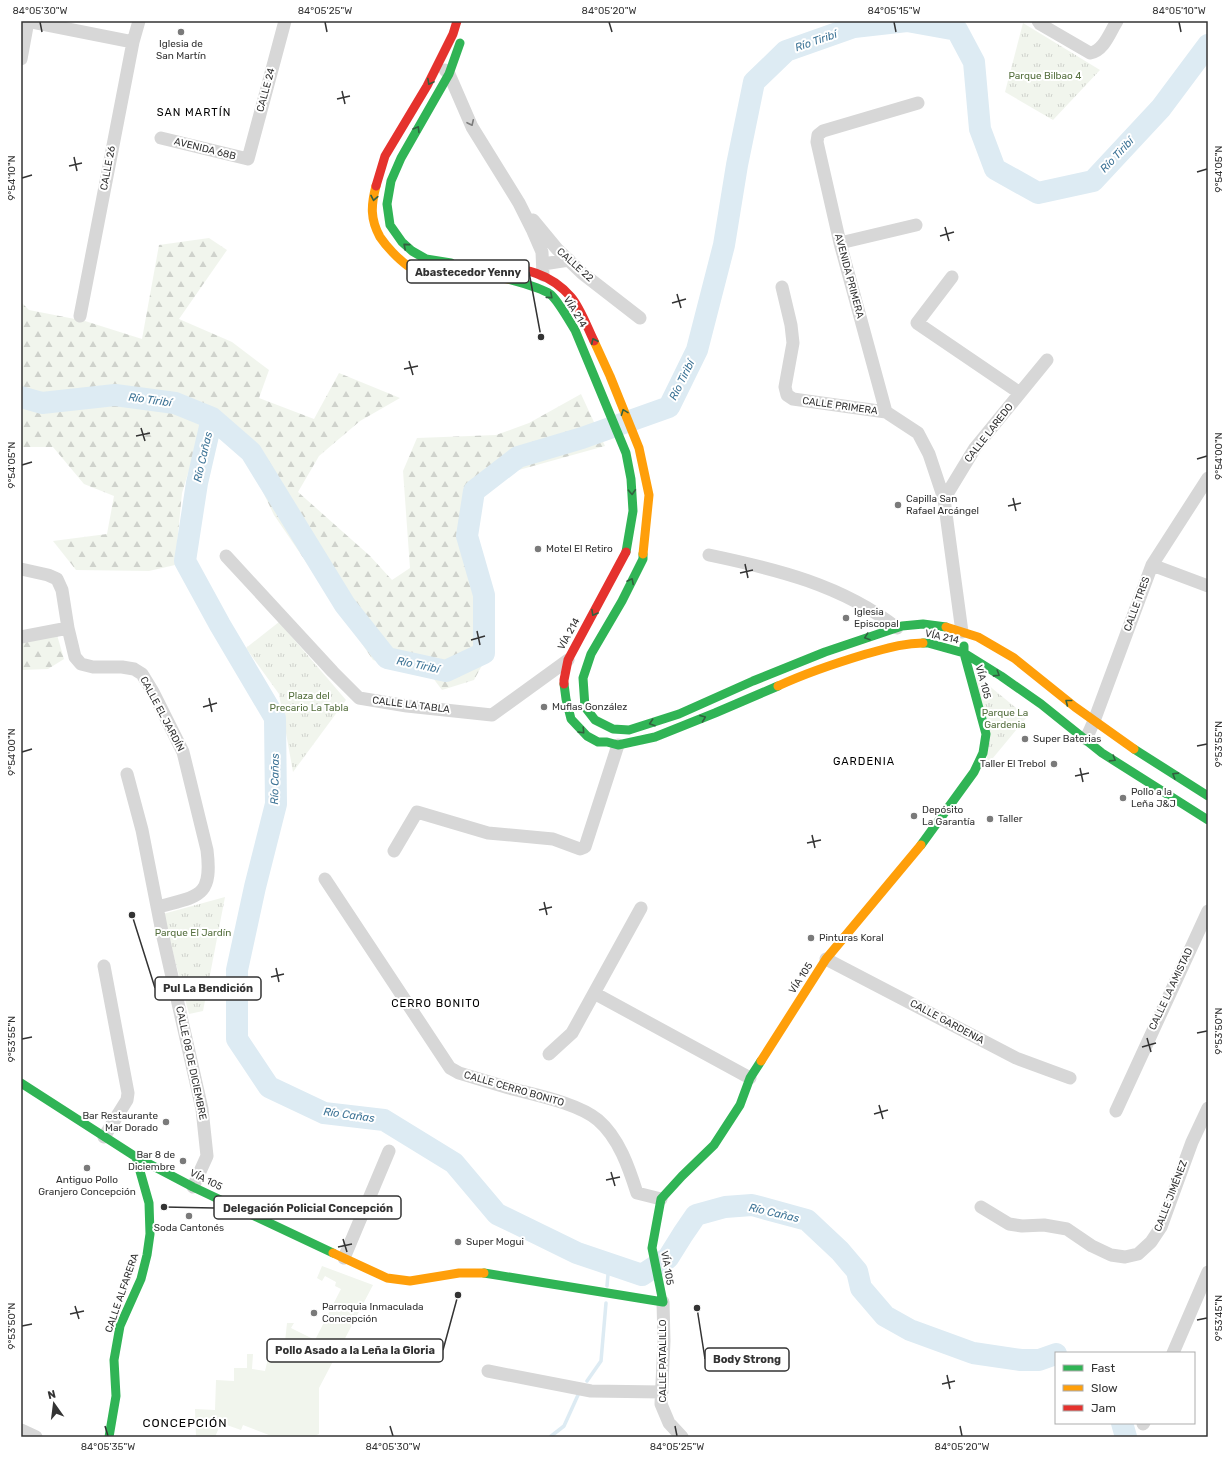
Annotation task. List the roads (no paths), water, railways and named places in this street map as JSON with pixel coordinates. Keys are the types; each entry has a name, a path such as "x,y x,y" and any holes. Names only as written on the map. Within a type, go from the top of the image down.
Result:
{"main road":[{"name":"VÍA 214","path":"457,21 453,34 439,64 385,156 372,201 373,217 377,231 385,245 408,266 441,274 507,278 532,286 550,294 575,330 626,453 631,479 632,511 626,554 568,660 564,680 566,699 571,719 587,736 598,742 607,742 618,746 655,737 788,681 845,660 894,646 909,643 928,643 964,653 1001,676 1041,704 1102,753 1208,820"},
{"path":"458,264 437,261 419,256 397,237 390,226 386,203 396,166 449,74 463,34"},
{"name":"VÍA 214","path":"487,266 543,269 572,298 610,376 639,448 649,495 643,559 622,601 591,654 583,678 585,707 595,720 613,729 630,730 679,714 753,681 825,652 897,628 923,624 946,627 978,637 1014,658 1094,721 1135,750 1208,796"},
{"name":"VÍA 105","path":"21,1083 136,1157 193,1187 387,1278 410,1281 459,1274 485,1273 663,1302 652,1248 661,1199 714,1145 740,1105 750,1078 826,959 916,852 966,784 980,760 983,753 986,734 964,653 962,632"},
{"name":"CALLE ALFARERA","path":"109,1437 116,1396 114,1360 120,1326 141,1279 150,1234 149,1203 136,1157"}],"street":[{"path":"21,59 28,21 133,42"},
{"name":"CALLE 26","path":"80,316 133,42 139,21"},
{"name":"CALLE 24","path":"248,159 285,21"},
{"path":"1038,21 1040,24 1090,53 1101,49 1117,21"},
{"name":"CALLE 22","path":"439,64 449,74 472,127 520,203 557,249 568,260 582,273 640,318"},
{"name":"AVENIDA PRIMERA","path":"886,412 840,243 817,142 818,135 824,131 918,102"},
{"name":"AVENIDA 68B","path":"161,138 248,159"},
{"name":"CALLE 22","path":"520,203 540,246 543,269"},
{"path":"840,243 916,225"},
{"path":"543,269 568,260"},
{"path":"952,277 917,323 1020,393"},
{"name":"CALLE PRIMERA","path":"782,287 793,334 793,343 785,387 787,395 793,400 886,412"},
{"name":"CALLE LAREDO","path":"944,499 975,448 1047,360"},
{"path":"886,412 918,434 929,454 944,499 962,632"},
{"name":"CALLE TRES","path":"1086,740 1152,565 1208,478"},
{"path":"709,555 755,564 798,576 852,598 878,613 897,628"},
{"name":"CALLE LA TABLA","path":"226,556 333,672 359,698 407,706 492,715 568,660"},
{"path":"1152,565 1208,586"},
{"name":"CALLE EL JARDÍN","path":"21,569 48,575 57,579 62,590 68,628 75,656 81,664 93,667 122,667 134,669 142,674 184,752 207,850 209,866 207,880 203,891 189,899 158,907"},
{"path":"21,637 68,628"},
{"path":"394,851 416,812 488,833 553,839 583,849 585,847 618,746"},
{"name":"CALLE 08 DE DICIEMBRE","path":"127,774 142,830 163,937 202,1109 207,1156 193,1187"},
{"name":"CALLE CERRO BONITO","path":"325,879 450,1068 459,1073 552,1099 580,1109 598,1120 612,1135 629,1168 637,1193 661,1199"},
{"path":"549,1054 572,1033 641,908"},
{"name":"CALLE LA AMISTAD","path":"1116,1111 1208,911"},
{"name":"CALLE GARDENIA","path":"826,959 1016,1058 1070,1078"},
{"path":"104,966 128,1093 127,1100 104,1137"},
{"path":"594,992 750,1078"},
{"name":"CALLE JIMÉNEZ","path":"982,1207 1009,1224 1022,1226 1044,1225 1067,1229 1092,1246 1110,1255 1125,1257 1138,1254 1151,1242 1161,1227 1192,1142 1208,1108"},
{"path":"344,1258 389,1151"},
{"path":"1174,1352 1208,1272"},
{"name":"CALLE PATALILLO","path":"663,1302 664,1341 661,1404 669,1423 682,1437"},
{"path":"488,1371 591,1391 662,1392"},
{"path":"21,1430 36,1437"}],"waterway":[{"name":"Río Tiribí","path":"21,397 42,403 115,395 175,403 212,418 251,452 345,605 387,658 446,671 484,653 484,595 467,536 474,491 518,457 582,438 669,407 697,350 724,245 737,165 754,82 786,51 854,27 907,21 957,30 974,62 980,129 995,169 1038,193 1093,181 1161,108 1208,45"},
{"name":"Río Cañas","path":"212,418 197,483 185,561 220,625 275,718 276,804 255,887 237,970 237,1039 269,1087 324,1113 384,1120 454,1163 497,1214 577,1253 642,1275 668,1258 696,1215 725,1207 752,1205 807,1220 840,1251 857,1271 861,1288 885,1316 910,1330 973,1353 1021,1360 1039,1360 1055,1354"},
{"path":"607,1286 609,1263"},
{"path":"587,1381 601,1361 606,1303"},
{"path":"550,1437 564,1426 578,1395"},
{"name":"Río Cañas","path":"1122,1424 1126,1437"}],"place":[{"name":"Iglesia de San Martín","path":"181,32"},
{"name":"Abastecedor Yenny","path":"541,337"},
{"name":"Capilla San Rafael Arcángel","path":"898,505"},
{"name":"Motel El Retiro","path":"538,549"},
{"name":"Iglesia Episcopal","path":"846,618"},
{"name":"Muflas González","path":"544,707"},
{"name":"Super Baterias","path":"1025,739"},
{"name":"Taller El Trebol","path":"1054,764"},
{"name":"Pollo a la Leña J&J","path":"1123,798"},
{"name":"Depósito La Garantía","path":"914,816"},
{"name":"Taller","path":"990,819"},
{"name":"Pul La Bendición","path":"132,915"},
{"name":"Pinturas Koral","path":"811,938"},
{"name":"Bar Restaurante Mar Dorado","path":"166,1122"},
{"name":"Bar 8 de Diciembre","path":"183,1161"},
{"name":"Antiguo Pollo Granjero Concepción","path":"87,1168"},
{"name":"Delegación Policial Concepción","path":"164,1207"},
{"name":"Soda Cantonés","path":"189,1216"},
{"name":"Super Mogui","path":"458,1242"},
{"name":"Pollo Asado a la Leña la Gloria","path":"458,1295"},
{"name":"Body Strong","path":"697,1308"},
{"name":"Parroquia Inmaculada Concepción","path":"314,1313"}],"district":[{"name":"SAN MARTÍN","path":"194,112"},
{"name":"GARDENIA","path":"864,761"},
{"name":"CERRO BONITO","path":"436,1003"},
{"name":"CONCEPCIÓN","path":"185,1423"}],"park label":[{"name":"Parque Bilbao 4","path":"1045,76"},
{"name":"Plaza del Precario La Tabla","path":"309,702"},
{"name":"Parque La Gardenia","path":"1005,718"},
{"name":"Parque El Jardín","path":"193,933"}]}
